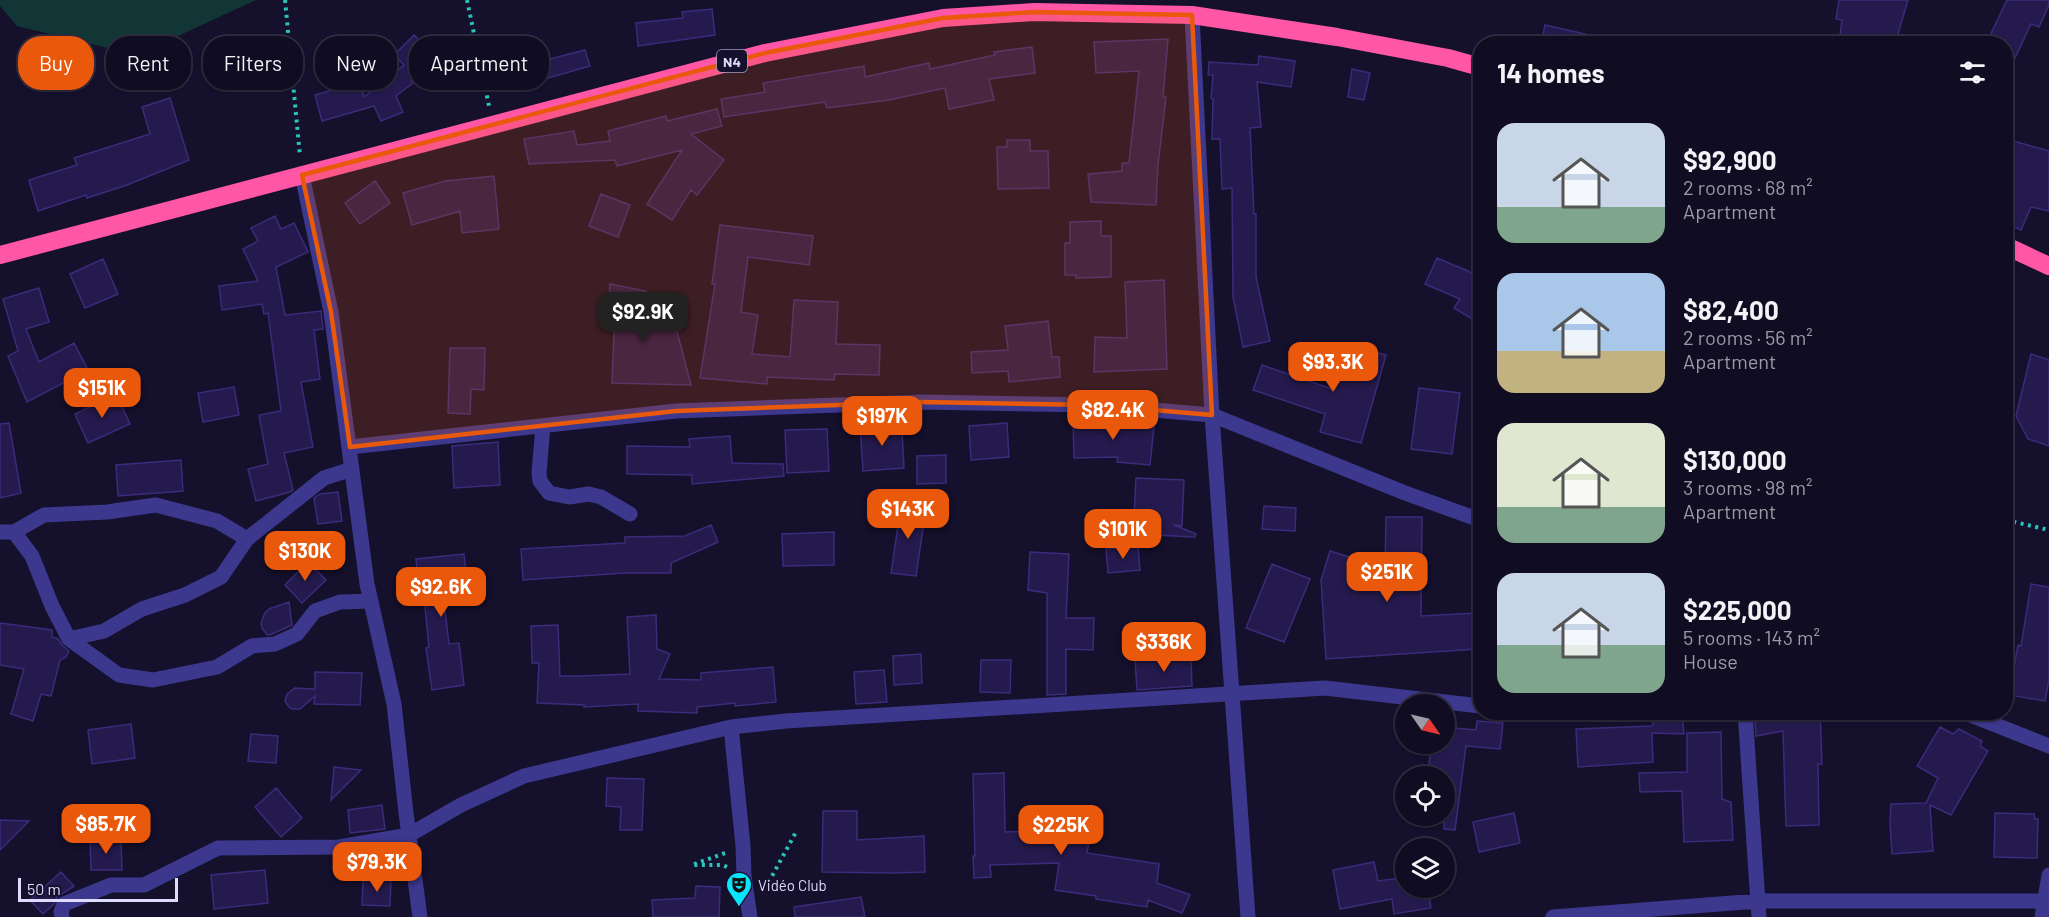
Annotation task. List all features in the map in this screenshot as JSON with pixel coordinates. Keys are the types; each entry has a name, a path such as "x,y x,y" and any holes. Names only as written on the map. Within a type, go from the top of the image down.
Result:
{"highway":[{"name":"N4","path":"0,255 765,53 943,18 1034,12 1192,15 1337,37 1448,58 1473,65"},
{"path":"2013,249 2049,266"}],"street":[{"path":"1192,15 1212,415 1248,917"},
{"path":"302,175 331,312 367,584 394,704 420,917"},
{"path":"350,447 676,411 921,402 1095,405 1212,415 1405,493 1473,517"},
{"path":"543,426 539,473 540,481 549,493 568,497 589,494 601,496 630,514"},
{"path":"69,639 104,631 142,609 185,595 221,577 246,539 324,478 352,469"},
{"path":"246,539 217,521 156,505 107,512 44,515 7,532 32,556 52,606 69,639 119,675 153,680 217,667 252,646 275,644 297,634 315,611 340,602 371,601"},
{"path":"62,917 64,904 75,898 111,885 144,885 218,848 339,847 409,835 461,805 524,776 731,727 786,721 1325,688 1473,705"},
{"path":"1746,720 1759,917"},
{"path":"1983,720 2049,746"},
{"path":"731,727 744,876 750,917"},
{"path":"2042,917 2049,875"},
{"path":"1553,917 1758,901 2044,901"}],"path":[{"path":"285,0 302,175"},
{"path":"466,0 493,124"},
{"path":"2013,522 2049,531"},
{"path":"763,900 764,889 796,832"},
{"path":"743,846 692,865 723,865 744,876"}],"highlighted area":[{"path":"1034,12 1192,15 1212,415 1095,405 921,402 676,411 350,447 331,312 302,175 765,53 943,18"}],"green space":[{"path":"0,0 256,0 178,36 106,36 106,48 94,45 94,36 58,36 17,26 0,6"}],"building":[{"path":"1839,0 1908,0 1897,36 1840,36 1842,20 1836,19"},
{"path":"2007,0 2049,0 2039,27 2031,24 2013,62 2013,36 1990,36"},
{"path":"712,9 715,35 638,46 636,23 683,18 682,12"},
{"path":"1545,25 1594,36 1543,36"},
{"path":"1168,39 1163,97 1166,97 1156,205 1091,202 1088,174 1122,171 1122,163 1129,163 1139,71 1096,73 1094,42"},
{"path":"409,40 409,86 396,96 403,112 381,121 374,106 322,121 315,95 332,90 362,90 364,97 373,90 397,90 397,71 404,65 397,58 397,52"},
{"path":"1032,47 1035,73 989,79 994,100 949,109 945,88 889,100 827,108 825,102 724,117 721,99 765,92 763,83 864,66 865,77 929,63 930,69 995,55 994,52"},
{"path":"585,50 590,66 549,78 549,59"},
{"path":"1259,56 1295,61 1291,87 1257,82 1261,127 1250,128 1254,214 1256,214 1256,277 1270,341 1243,347 1233,297 1232,188 1222,189 1220,139 1212,139 1213,75 1208,75 1209,62 1258,65"},
{"path":"1352,69 1370,73 1364,100 1348,97"},
{"path":"170,98 189,160 127,185 87,198 86,195 38,211 29,180 77,165 74,158 150,134 142,107"},
{"path":"717,109 722,126 691,134 724,160 697,195 691,190 672,220 647,204 682,150 617,166 615,160 529,164 524,139 574,131 577,145 610,141 608,131 666,116 667,121"},
{"path":"1007,140 1030,140 1030,151 1048,151 1049,188 998,189 997,147 1007,147"},
{"path":"2013,141 2049,151 2049,211 2031,207 2021,230 2013,226"},
{"path":"494,176 499,229 462,233 460,211 412,225 403,193 445,181"},
{"path":"375,181 390,203 360,224 345,203"},
{"path":"601,194 630,205 618,237 589,226"},
{"path":"275,216 281,229 294,223 308,252 276,267 285,315 321,311 323,329 314,330 320,379 301,382 313,447 284,453 293,490 256,501 248,469 268,464 259,415 281,411 268,313 264,314 262,304 222,310 219,286 258,281 243,249 258,241 251,228"},
{"path":"1101,221 1101,236 1111,236 1111,277 1076,278 1076,275 1065,275 1065,243 1070,243 1070,222"},
{"path":"720,225 813,236 809,265 748,257 741,312 758,315 752,354 790,357 794,300 838,302 836,344 880,345 879,375 835,374 834,380 767,377 767,384 700,378 715,284 712,284"},
{"path":"1437,258 1473,274 1473,320 1454,308 1460,299 1425,284"},
{"path":"103,259 118,294 85,308 70,274"},
{"path":"1164,280 1167,369 1094,372 1095,337 1127,338 1125,282"},
{"path":"610,284 646,291 640,328 674,320 691,385 612,383 614,331 606,330"},
{"path":"39,288 49,322 26,329 39,362 74,343 88,370 27,402 8,356 18,351 3,299"},
{"path":"1048,321 1052,357 1059,357 1060,377 1009,382 1008,371 972,373 971,352 1008,350 1005,326"},
{"path":"1348,345 1386,355 1361,443 1320,432 1325,414 1253,390 1262,365 1335,390"},
{"path":"450,348 485,348 484,390 471,389 470,414 448,413"},
{"path":"2031,354 2049,360 2049,446 2028,439 2016,416"},
{"path":"234,387 239,415 203,422 198,393"},
{"path":"1419,388 1460,393 1452,454 1411,449"},
{"path":"116,394 130,424 88,443 75,414"},
{"path":"1115,420 1115,423 1154,426 1150,465 1117,462 1118,457 1074,458 1073,421"},
{"path":"9,423 21,493 0,498 0,424"},
{"path":"898,423 898,431 902,431 904,468 863,471 860,425"},
{"path":"1007,423 1009,457 971,460 969,426"},
{"path":"827,429 829,471 787,473 785,430"},
{"path":"730,436 732,463 783,464 784,476 692,484 692,475 627,474 627,446 690,447 689,439"},
{"path":"498,442 500,485 454,488 452,446"},
{"path":"946,455 946,483 917,484 917,456"},
{"path":"181,460 183,491 118,496 116,465"},
{"path":"1136,478 1184,480 1182,526 1174,525 1196,534 1195,537 1133,534"},
{"path":"338,492 342,521 318,524 314,498 320,494"},
{"path":"901,505 926,508 916,576 891,573"},
{"path":"1264,506 1296,508 1295,531 1262,529"},
{"path":"1386,517 1422,517 1421,616 1473,613 1473,649 1326,659 1321,580 1330,551 1385,568"},
{"path":"711,525 718,542 671,563 671,573 624,573 523,580 521,549 625,543 625,537 685,536"},
{"path":"834,532 834,565 783,566 782,534"},
{"path":"1138,546 1140,570 1108,573 1106,549"},
{"path":"1030,552 1069,554 1066,618 1094,618 1093,650 1066,649 1066,694 1047,695 1047,593 1028,590"},
{"path":"464,554 467,581 442,584 449,644 459,643 464,685 432,690 426,648 429,647 423,587 419,587 416,559"},
{"path":"308,562 326,580 302,603 285,585"},
{"path":"1272,564 1310,579 1284,642 1246,628"},
{"path":"2031,584 2049,587 2049,680 2045,701 2013,696 2013,673 2018,645 2021,646"},
{"path":"289,602 292,625 267,635 261,623 265,613 269,609"},
{"path":"656,615 657,649 670,654 659,679 701,680 701,673 773,667 776,702 697,707 697,713 638,711 638,704 584,707 584,705 537,703 539,663 532,663 531,626 558,625 560,676 630,674 627,617"},
{"path":"0,623 52,630 52,637 58,639 69,651 66,657 60,660 51,696 41,694 33,721 11,714 24,669 0,665"},
{"path":"921,654 922,683 894,685 893,656"},
{"path":"1191,656 1192,686 1137,690 1135,660"},
{"path":"981,660 1011,660 1010,693 980,692"},
{"path":"884,670 887,702 856,704 854,672"},
{"path":"315,672 362,673 360,705 314,704 315,696 300,709 289,707 285,701 287,694 295,688 315,689"},
{"path":"1655,720 1683,720 1684,734 1652,733 1653,762 1578,767 1576,729 1652,726"},
{"path":"1760,720 1820,720 1822,764 1818,764 1819,825 1786,826 1783,731 1756,736 1755,722"},
{"path":"1477,721 1503,723 1500,749 1466,746 1455,830 1444,829 1444,826 1455,826 1455,766 1429,766 1430,754 1455,754 1455,728 1476,730"},
{"path":"131,724 135,758 92,764 88,730"},
{"path":"1940,727 1953,734 1959,729 1982,741 1980,746 1988,751 1951,815 1930,805 1933,851 1892,854 1891,804 1926,803 1938,778 1917,766"},
{"path":"1721,732 1722,799 1731,802 1733,840 1684,842 1682,791 1640,792 1639,773 1687,772 1687,733"},
{"path":"251,734 278,736 276,763 248,761"},
{"path":"334,767 361,770 331,800"},
{"path":"1004,773 1005,832 1036,831 1036,835 1089,842 1087,853 1159,864 1157,883 1190,895 1182,913 1148,900 1147,907 1055,890 1059,863 990,865 991,877 974,878 973,774"},
{"path":"607,778 644,779 642,830 620,830 621,807 606,806"},
{"path":"276,788 302,818 281,837 255,807"},
{"path":"382,805 385,829 350,833 348,810"},
{"path":"823,811 857,811 857,840 924,836 925,872 822,872"},
{"path":"1514,813 1520,843 1479,852 1473,822"},
{"path":"1995,813 2034,814 2035,819 2038,819 2037,858 1994,857"},
{"path":"0,820 29,821 0,850"},
{"path":"121,839 122,870 91,870 90,840"},
{"path":"1374,862 1378,881 1395,879 1395,898 1430,898 1431,908 1394,914 1392,899 1340,909 1333,870"},
{"path":"265,870 268,903 214,909 211,875"},
{"path":"61,872 74,886 57,897 54,904 43,914 30,900"},
{"path":"363,880 391,880 390,906 362,905"},
{"path":"696,886 720,887 719,917 653,917 652,900 695,898"},
{"path":"861,897 865,917 795,917 794,907"}],"place":[{"name":"Vidéo Club","path":"739,908"}]}
